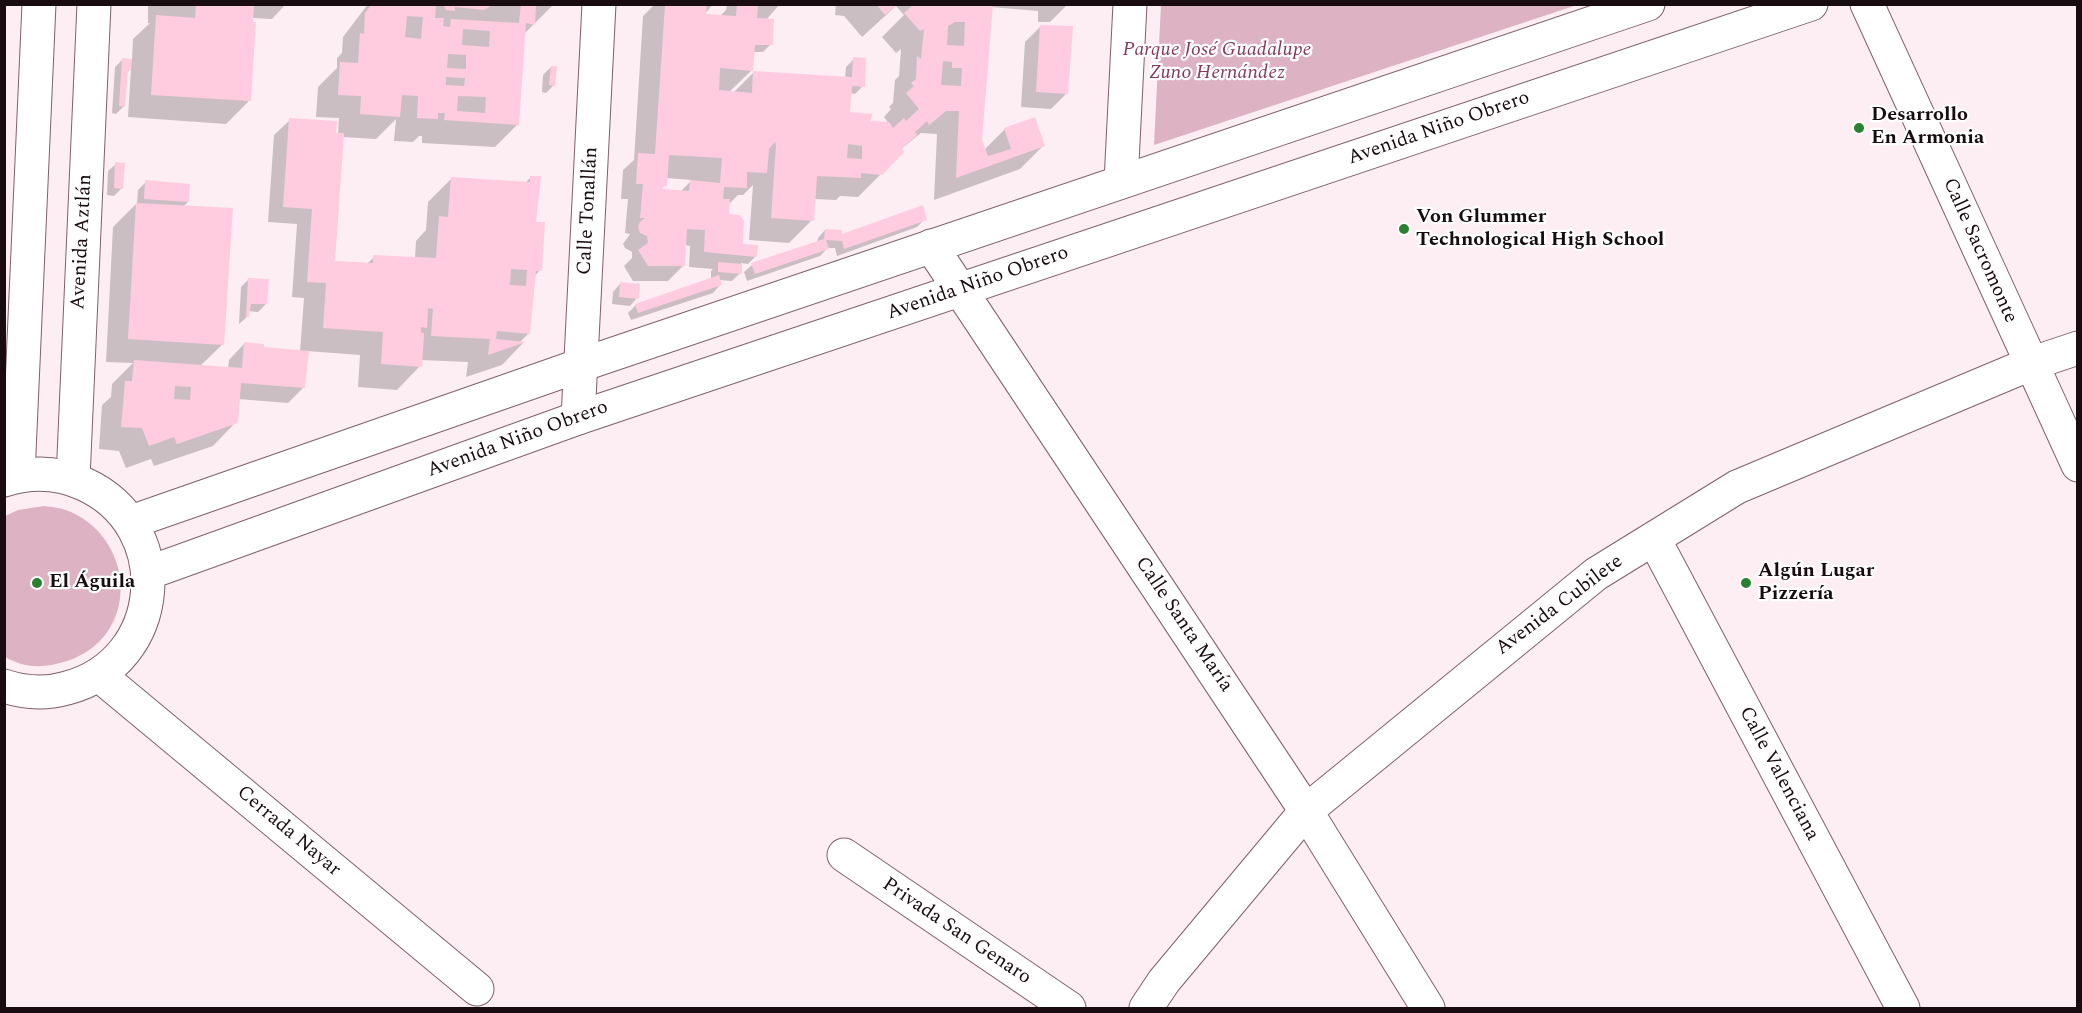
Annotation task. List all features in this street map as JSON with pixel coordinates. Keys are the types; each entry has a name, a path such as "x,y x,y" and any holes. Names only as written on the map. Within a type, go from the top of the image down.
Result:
{"street":[{"path":"4,686 31,692 54,692 78,685 99,675 117,660 132,641 142,620 148,596 148,573 142,546 131,522 115,504 95,489 55,474 37,473 11,478 39,4"},
{"name":"Avenida Aztlán","path":"73,479 94,4"},
{"name":"Calle Tonallán","path":"578,418 599,4"},
{"path":"1121,182 1130,4"},
{"path":"131,522 581,365 1648,4"},
{"name":"Avenida Niño Obrero","path":"148,573 578,418 1811,4"},
{"name":"Calle Sacromonte","path":"1867,4 2078,465"},
{"name":"Calle Santa María","path":"931,246 1306,811 1428,1008"},
{"name":"Avenida Cubilete","path":"1146,1008 1164,981 1306,811 1596,574 1737,487 2030,364 2078,348"},
{"name":"Calle Valenciana","path":"1654,539 1903,1008"},
{"name":"Cerrada Nayar","path":"99,675 477,989"},
{"name":"Privada San Genaro","path":"844,855 1069,1008"}],"green space":[{"name":"Parque José Guadalupe Zuno Hernández","path":"1161,4 1577,5 1154,145"},
{"path":"44,506 71,512 93,526 108,545 118,566 121,589 117,612 107,632 91,649 67,661 52,665 31,666 5,657 5,516 18,510"}],"building":[{"path":"196,4 254,6 253,22 256,22 251,101 151,95 156,15 195,18"},
{"path":"372,4 436,4 435,18 444,18 443,26 450,27 451,19 519,23 521,4 536,4 535,25 526,23 519,125 444,120 445,113 438,113 438,119 417,118 418,96 402,95 400,117 360,114 361,96 338,95 340,62 358,63 360,33 364,34 365,13","holes":["407,16 423,17 421,39 405,37","463,29 490,31 489,47 462,45","448,54 466,55 466,69 447,68","446,77 465,78 464,86 446,85","458,96 486,97 485,113 457,111"]},
{"path":"443,4 494,4 484,10 455,7 455,11 446,10"},
{"path":"737,4 758,4 757,18 774,19 773,45 755,45 753,71 852,77 853,57 866,58 865,87 852,86 850,112 872,114 871,121 889,122 893,128 904,118 906,121 919,109 906,93 914,86 911,83 916,79 917,56 921,59 924,29 920,31 904,13 914,4 993,4 982,140 988,156 1011,149 1004,128 1035,117 1045,146 956,178 959,111 946,111 929,125 927,121 915,132 917,135 902,148 904,152 882,175 861,173 861,178 817,176 814,221 771,218 775,142 769,149 767,173 747,172 747,188 724,187 723,199 730,199 729,214 740,215 744,221 743,244 758,245 757,257 704,252 705,230 687,229 685,266 648,266 638,250 648,243 647,236 640,233 638,227 645,218 640,218 643,184 636,184 638,153 655,154 665,5 707,5 706,14 736,16","holes":["955,22 965,22 964,46 947,45 948,26","943,61 952,62 952,68 962,68 961,86 941,85","720,68 753,71 752,93 719,90","848,144 862,146 862,159 847,158","669,155 722,158 720,183 690,180 689,191 663,189 663,186 667,186"]},
{"path":"876,4 898,4 885,15"},
{"path":"1040,25 1073,26 1068,94 1036,92"},
{"path":"122,58 132,59 131,70 128,70 125,107 119,106"},
{"path":"551,66 557,66 555,86 549,85"},
{"path":"289,118 337,121 336,133 344,133 335,261 373,263 373,255 436,258 439,216 448,217 451,177 530,182 530,176 541,176 536,222 545,222 542,271 536,271 530,334 497,331 496,339 526,342 488,355 490,339 431,336 433,309 428,308 427,328 421,327 421,333 424,333 422,367 381,364 383,332 323,328 326,283 307,282 312,209 283,207","holes":["511,269 527,270 526,286 510,285"]},
{"path":"115,162 125,163 123,189 114,188"},
{"path":"145,180 190,184 189,202 144,199"},
{"path":"136,203 233,208 224,345 128,339"},
{"path":"923,205 927,220 844,249 842,241 826,240 829,249 755,274 751,263 824,239 825,229 842,230 842,234"},
{"path":"718,262 742,264 742,274 718,272"},
{"path":"719,275 722,285 638,313 635,304"},
{"path":"248,278 269,279 267,304 251,304 249,317 246,317"},
{"path":"620,282 640,284 639,299 619,297"},
{"path":"244,342 264,344 264,347 309,351 305,388 241,383 238,423 177,444 174,437 149,446 142,428 121,427 125,381 132,381 134,360 242,368","holes":["175,386 191,387 190,400 174,399"]}],"place":[{"name":"Desarrollo En Armonia","path":"1859,128"},
{"name":"Von Glummer Technological High School","path":"1404,229"},
{"name":"El Águila","path":"37,583"},
{"name":"Algún Lugar Pizzería","path":"1746,583"}]}
